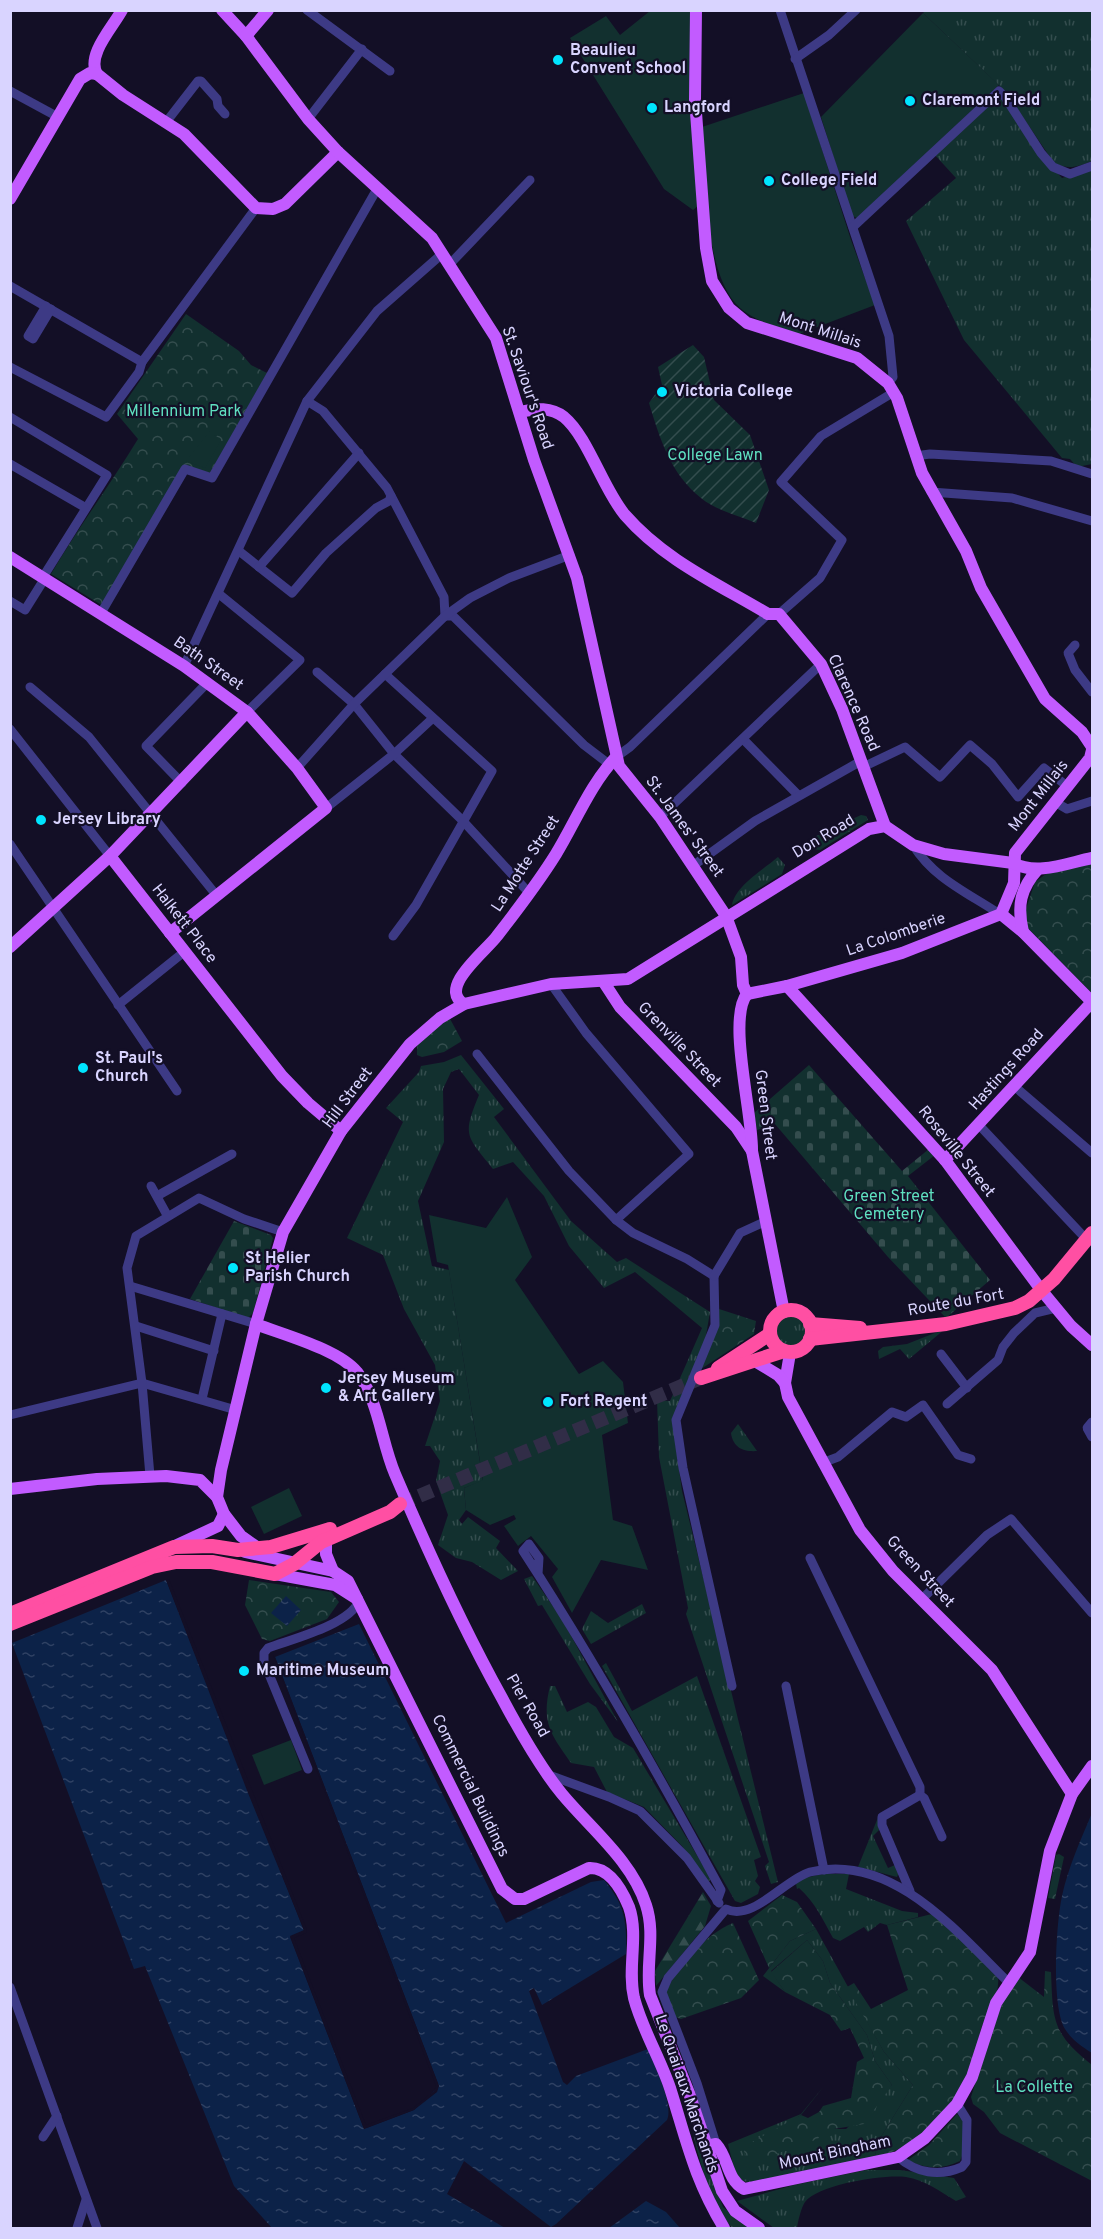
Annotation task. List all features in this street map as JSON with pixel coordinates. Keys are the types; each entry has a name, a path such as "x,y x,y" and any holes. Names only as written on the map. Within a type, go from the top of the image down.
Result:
{"highway":[{"name":"Route du Fort","path":"810,1339 946,1324 1015,1308 1042,1290 1090,1236"},
{"path":"770,1334 701,1378 803,1349 810,1339 810,1324 801,1313 784,1311 772,1321 770,1334 773,1344 787,1352"},
{"name":"Route du Fort","path":"810,1324 901,1329"},
{"path":"10,1614 174,1547 212,1546 238,1550 265,1548 305,1538 400,1504 390,1512 326,1540 294,1564 275,1574 212,1562 176,1562 152,1568 10,1624"},
{"path":"10,1608 62,1591"},
{"path":"10,1629 76,1598"}],"main road":[{"path":"122,10 95,55 94,68 97,74 123,95 166,121 198,146 241,195 256,207 273,209 285,204 338,152"},
{"name":"St. Saviour's Road","path":"222,10 246,36 308,120 377,189 423,229 443,253 496,338 534,460 570,555 604,690 613,760"},
{"path":"246,36 268,10"},
{"name":"Mont Millais","path":"696,10 695,99 706,248 712,281 729,308 747,323 857,358 891,387 915,456 931,492 966,551 981,588 1041,694 1055,710 1082,732 1092,749 1090,758 1015,853 1013,863"},
{"path":"10,199 80,79 90,73 97,74"},
{"path":"520,412 541,409 563,417 575,430 616,502 637,528 680,564 773,614"},
{"name":"Bath Street","path":"10,557 184,666 247,712 297,768 326,808"},
{"name":"Clarence Road","path":"773,614 821,664 885,826"},
{"path":"10,947 54,910 110,856 182,783 247,712"},
{"name":"St. James' Street","path":"613,760 660,817 726,916 741,957 743,985 747,994"},
{"name":"La Motte Street","path":"464,1004 458,1000 455,992 456,983 489,947 530,894 613,760"},
{"path":"170,933 326,808"},
{"path":"885,826 914,845 944,854 1013,863 1022,868 1038,869 1092,858"},
{"name":"Don Road","path":"603,981 628,979 869,829 885,826"},
{"name":"Halkett Place","path":"110,856 282,1076 341,1131"},
{"path":"1013,863 1014,883 999,915 1023,932 1092,1002"},
{"path":"1023,932 1020,900 1024,887 1038,869"},
{"name":"La Colomberie","path":"747,994 787,986 902,953 999,915"},
{"path":"464,1004 551,984 603,981"},
{"name":"Grenville Street","path":"603,981 620,1007 736,1127 752,1151"},
{"name":"Roseville Street","path":"787,986 945,1160 1056,1308 1080,1336 1092,1345"},
{"name":"Green Street","path":"747,994 740,1008 740,1040 751,1119 752,1151 764,1222 784,1311"},
{"name":"Hastings Road","path":"945,1160 1092,1002"},
{"name":"Hill Street","path":"218,1497 221,1470 256,1324 283,1232 341,1131 410,1044 440,1018 464,1004"},
{"path":"736,1127 742,1127 751,1119"},
{"name":"Pier Road","path":"256,1324 342,1359 358,1373 368,1389 395,1473 502,1699 549,1775 629,1872 646,1905 651,1924 648,1983 650,1995 712,2147"},
{"name":"Green Street","path":"787,1352 785,1383 788,1397 860,1530 893,1571 992,1670 1072,1794"},
{"path":"755,1361 778,1375 785,1383"},
{"path":"203,1482 221,1470"},
{"path":"10,1489 150,1476 194,1478 203,1482 218,1497 224,1514 242,1536 265,1548"},
{"path":"174,1547 218,1526 224,1514"},
{"path":"326,1540 326,1554 333,1571"},
{"path":"238,1550 333,1571"},
{"name":"Commercial Buildings","path":"333,1571 348,1581 359,1600 502,1889 515,1899 524,1899 589,1868 601,1869"},
{"path":"275,1574 335,1585 359,1600"},
{"name":"Mount Bingham","path":"712,2147 721,2149 733,2181 744,2189 898,2157 925,2138 957,2104 972,2077 996,2003 1030,1952 1050,1851 1072,1794 1092,1766"},
{"name":"Le Quai aux Marchands","path":"601,1869 613,1879 629,1908 634,1943 632,1967 634,1999 669,2086 694,2169 706,2198 724,2229"},
{"path":"712,2147 711,2164 727,2202 759,2229"}],"street":[{"path":"307,10 390,71"},
{"path":"445,616 453,616 584,745 613,760 630,747 773,614 820,578 842,540 781,482 820,436 891,387 893,377 889,336 780,10"},
{"path":"795,59 829,35 856,10"},
{"path":"308,120 362,49"},
{"path":"166,121 198,81 218,99 218,106 225,114"},
{"path":"10,90 58,117"},
{"path":"852,227 999,91 1053,167 1070,174 1092,166"},
{"path":"450,264 530,180"},
{"path":"101,614 185,469 212,478 377,189"},
{"path":"10,367 106,417 139,372 142,362 256,207"},
{"path":"184,666 307,401 377,311 443,253"},
{"path":"10,285 142,362"},
{"path":"307,401 322,411 359,453 391,496 444,597 445,616"},
{"path":"10,417 107,475 25,610 10,601"},
{"path":"258,567 359,453"},
{"path":"915,456 930,454 1051,461 1092,474"},
{"path":"10,464 86,508"},
{"path":"931,492 1012,498 1092,521"},
{"path":"239,551 292,593 326,553 376,508 389,501 391,496"},
{"path":"297,768 354,704 445,616 470,598 518,574 570,555"},
{"path":"219,594 300,660 247,712"},
{"path":"444,597 456,601 470,598"},
{"path":"1074,645 1068,653 1075,670 1092,692"},
{"path":"660,817 821,664"},
{"path":"317,672 354,704 394,754 463,820 530,894"},
{"path":"385,674 492,771 417,905 393,936"},
{"path":"182,783 146,746 208,682"},
{"path":"30,687 89,737 217,896"},
{"path":"326,808 394,754 433,718"},
{"name":"Halkett Place","path":"10,729 110,856"},
{"path":"743,739 798,795"},
{"path":"694,866 755,821 798,795 862,764 905,747 940,777 970,745 992,764 1018,797 1044,768 1067,786"},
{"path":"1054,802 1067,809 1092,801"},
{"path":"10,844 177,1090"},
{"path":"914,845 935,873 995,910 999,915"},
{"path":"118,1005 184,952"},
{"path":"551,984 586,1033 689,1154 616,1220"},
{"path":"477,1054 569,1171 616,1220 633,1233 687,1259 714,1276"},
{"path":"1014,1086 1092,1153"},
{"path":"979,1125 1090,1236"},
{"path":"157,1196 231,1154"},
{"path":"151,1186 167,1215"},
{"path":"150,1476 136,1326 127,1268 136,1236 167,1215 200,1198 244,1219 283,1232"},
{"path":"732,1686 682,1468 676,1420 715,1325 714,1276 740,1233 764,1222"},
{"path":"130,1286 256,1324"},
{"path":"947,1404 998,1360 1003,1347 1014,1333 1035,1313 1056,1308"},
{"path":"202,1399 222,1314"},
{"path":"136,1326 214,1351"},
{"path":"941,1354 966,1388"},
{"path":"10,1415 142,1383 236,1410"},
{"path":"822,1463 838,1457 892,1412 906,1417 923,1405 958,1455 971,1460"},
{"path":"1092,1422 1087,1428 1092,1437"},
{"path":"921,1600 987,1535 1011,1519 1092,1613"},
{"path":"810,1558 920,1787 920,1795 924,1798 942,1838"},
{"path":"538,1574 569,1622 702,1854 721,1890 717,1901"},
{"path":"308,1769 264,1662 264,1653 268,1648 338,1622 356,1610 359,1600"},
{"path":"786,1686 824,1870"},
{"path":"549,1775 640,1811 687,1858 717,1901 732,1912 748,1909 808,1873 824,1870 866,1874 910,1891 933,1908 1008,1982"},
{"path":"910,1891 882,1825 882,1817 920,1795"},
{"path":"712,2147 697,2083 662,1992 668,1978 726,1909"},
{"path":"10,1987 97,2228"},
{"path":"898,2157 911,2168 937,2173 962,2167 966,2162 967,2120 957,2104"},
{"path":"43,2137 57,2116"},
{"path":"77,2229 86,2200"}],"green space":[{"path":"926,10 1092,11 1092,161 1073,167 1054,163 1006,92 923,13"},
{"name":"Langford","path":"650,11 692,11 690,84 698,206 693,210 664,189 570,38 606,16 620,35"},
{"name":"Claremont Field","path":"923,13 999,85 857,218 852,216 821,117"},
{"name":"College Field","path":"804,93 851,240 875,305 799,334 753,317 740,308 728,293 719,273 713,249 706,197 702,127"},
{"path":"998,94 1036,150 1062,178 1092,169 1092,464 1077,467 1070,459 1062,458 964,340 906,221 956,178 934,154"},
{"name":"Millennium Park","path":"186,314 239,351 251,365 267,373 210,473 183,465 103,606 51,574 138,439 117,414"},
{"name":"College Lawn","path":"693,345 704,357 714,400 750,435 769,490 756,523 713,506 690,488 667,455 657,430 649,403 662,385 658,367"},
{"path":"210,431 221,440 205,468 186,461"},
{"path":"861,815 866,816 868,820 820,850 812,849 810,839"},
{"path":"778,857 785,865 782,874 732,905 738,891"},
{"path":"1092,863 1092,993 1027,927 1025,912 1035,882 1050,871"},
{"path":"449,1017 462,1041 444,1052 422,1057 417,1055 417,1043"},
{"path":"461,1055 504,1109 494,1117 571,1221 617,1262 626,1258 710,1312 705,1341 672,1419 682,1491 778,1882 771,1884 765,1866 769,1862 686,1614 688,1608 659,1457 657,1400 670,1401 702,1328 635,1272 604,1288 569,1246 544,1196 513,1162 493,1169 477,1149 472,1141 469,1127 479,1095 459,1069 451,1072 443,1089 444,1142 418,1201 432,1266 449,1270 483,1481 464,1488 466,1510 459,1520 462,1524 468,1517 500,1541 496,1548 518,1571 501,1580 472,1562 456,1558 438,1545 448,1515 436,1481 440,1461 430,1446 425,1446 440,1401 435,1365 404,1309 383,1255 347,1238 403,1122 386,1108 419,1072 421,1066 444,1062"},
{"name":"Green Street Cemetery","path":"809,1065 902,1171 929,1149 935,1155 908,1176 990,1280 946,1318 888,1257 775,1124 757,1130 754,1113"},
{"name":"Fort Regent","path":"507,1197 532,1257 515,1280 579,1374 603,1361 623,1382 628,1423 602,1435 613,1520 632,1526 648,1570 601,1560 572,1613 552,1577 558,1569 531,1536 518,1546 504,1526 516,1519 514,1515 490,1525 466,1510 464,1488 483,1480 448,1265 437,1262 429,1215 486,1228"},
{"path":"234,1221 271,1235 273,1238 253,1313 248,1318 190,1299"},
{"path":"719,1309 756,1321 754,1334 701,1369 719,1323"},
{"path":"791,1310 806,1316 812,1331 806,1346 791,1352 776,1346 770,1331 776,1316"},
{"path":"945,1329 909,1359 900,1349 879,1359 878,1351 883,1347 907,1344"},
{"path":"738,1424 757,1451 744,1450 734,1442 731,1433"},
{"path":"289,1488 302,1516 264,1534 251,1507"},
{"path":"532,1576 563,1621 618,1722 590,1684 542,1605 538,1606 524,1579"},
{"path":"249,1580 331,1592 339,1602 327,1619 270,1641 262,1639 245,1605"},
{"path":"642,1604 646,1613 591,1644 582,1629 591,1611 608,1623"},
{"path":"606,1663 632,1711 697,1676 761,1857 754,1860 758,1876 755,1881 760,1887 758,1894 741,1903 735,1901 602,1666"},
{"path":"550,1686 555,1686 567,1712 588,1702 596,1707 614,1737 633,1748 711,1879 708,1882 682,1846 644,1807 607,1792 594,1767 571,1763 553,1736 547,1719 547,1699"},
{"path":"291,1740 302,1770 264,1785 252,1755"},
{"path":"879,1815 879,1830 873,1836 888,1868 895,1865 899,1872 897,1877 858,1867"},
{"path":"1056,1855 1064,1857 1055,1899 1048,1898"},
{"path":"823,1874 849,1874 846,1889 902,1911 918,1913 918,1917 887,1925 880,1923 868,1932 864,1927 840,1941 833,1938 814,1905 805,1893 797,1889 796,1884 804,1878"},
{"path":"703,1892 711,1906 705,1926 656,1986 655,1971"},
{"path":"782,1895 797,1902 816,1929 790,1941 769,1968 748,1921"},
{"path":"932,1914 952,1930 998,1978 997,1990 982,2026 970,2073 951,2105 929,2128 903,2147 875,2157 877,2143 913,2085 884,2052 847,1987 854,1983 871,2009 908,1990 887,1925"},
{"path":"733,1923 759,1980 741,1998 681,2019 675,2017 666,1993 677,1972 703,1943"},
{"path":"816,1929 884,2052 913,2085 877,2143 875,2157 749,2182 742,2181 735,2172 728,2144 801,2114 824,2086 801,2115 779,2129 846,2129 892,2085 875,2061 867,2035 830,1983 823,1961 807,1940 771,1971 785,1992 763,1976 790,1941"},
{"path":"807,1940 823,1961 830,1983 867,2035 875,2061 892,2085 864,2124 822,2131 818,2139 748,2164 743,2147 801,2115 808,2118 819,2112 823,2106 851,2098 857,2062 864,2058 850,2028 841,2031 830,2015 785,1992 771,1972"},
{"name":"La Collette","path":"1045,1971 1051,1972 1054,2015 1057,2025 1069,2044 1092,2065 1092,2181 1000,2133 984,2112 973,2104 971,2097 998,2011 1018,1977 1044,1997"},
{"path":"957,2114 964,2122 963,2153 960,2161 934,2167 908,2160 929,2145"},
{"path":"692,2128 723,2207 749,2228 732,2228 717,2205 702,2167"},
{"path":"866,2170 900,2170 954,2178 966,2197 956,2201 939,2190 906,2177 869,2179 838,2185 812,2196 805,2202 797,2228 774,2228 737,2201 794,2185"}],"water":[{"path":"166,1580 304,1931 290,1937 364,2129 414,2110 439,2086 275,1657 359,1624 506,1923 591,1882 604,1880 616,1897 625,1923 626,1954 542,2005 534,1988 529,1991 563,2082 567,2085 576,2076 648,2049 666,2095 667,2120 556,2224 551,2227 464,2161 447,2194 505,2228 272,2228 234,2186 145,1966 134,1969 12,1643"},
{"path":"286,1596 301,1610 287,1626 271,1613"},
{"name":"La Collette","path":"1092,1813 1092,2053 1065,2029 1058,2002 1056,1964 1062,1896 1071,1864"},
{"path":"646,2201 666,2212 680,2228 609,2228"}],"pier":[{"path":"169,1579 307,1930 306,1933 294,1938 366,2125 413,2108 434,2091 436,2086 273,1655 275,1657 439,2086 437,2092 414,2110 364,2129 290,1936 304,1930 248,1793 166,1580"}],"tunnel":[{"path":"400,1504 701,1378"}],"place":[{"name":"Beaulieu Convent School","path":"558,60"},
{"name":"Claremont Field","path":"910,101"},
{"name":"Langford","path":"652,108"},
{"name":"College Field","path":"769,181"},
{"name":"Victoria College","path":"662,392"},
{"name":"Jersey Library","path":"41,820"},
{"name":"St. Paul's Church","path":"83,1068"},
{"name":"St Helier Parish Church","path":"233,1268"},
{"name":"Jersey Museum & Art Gallery","path":"326,1388"},
{"name":"Fort Regent","path":"548,1402"},
{"name":"Maritime Museum","path":"244,1671"}]}
